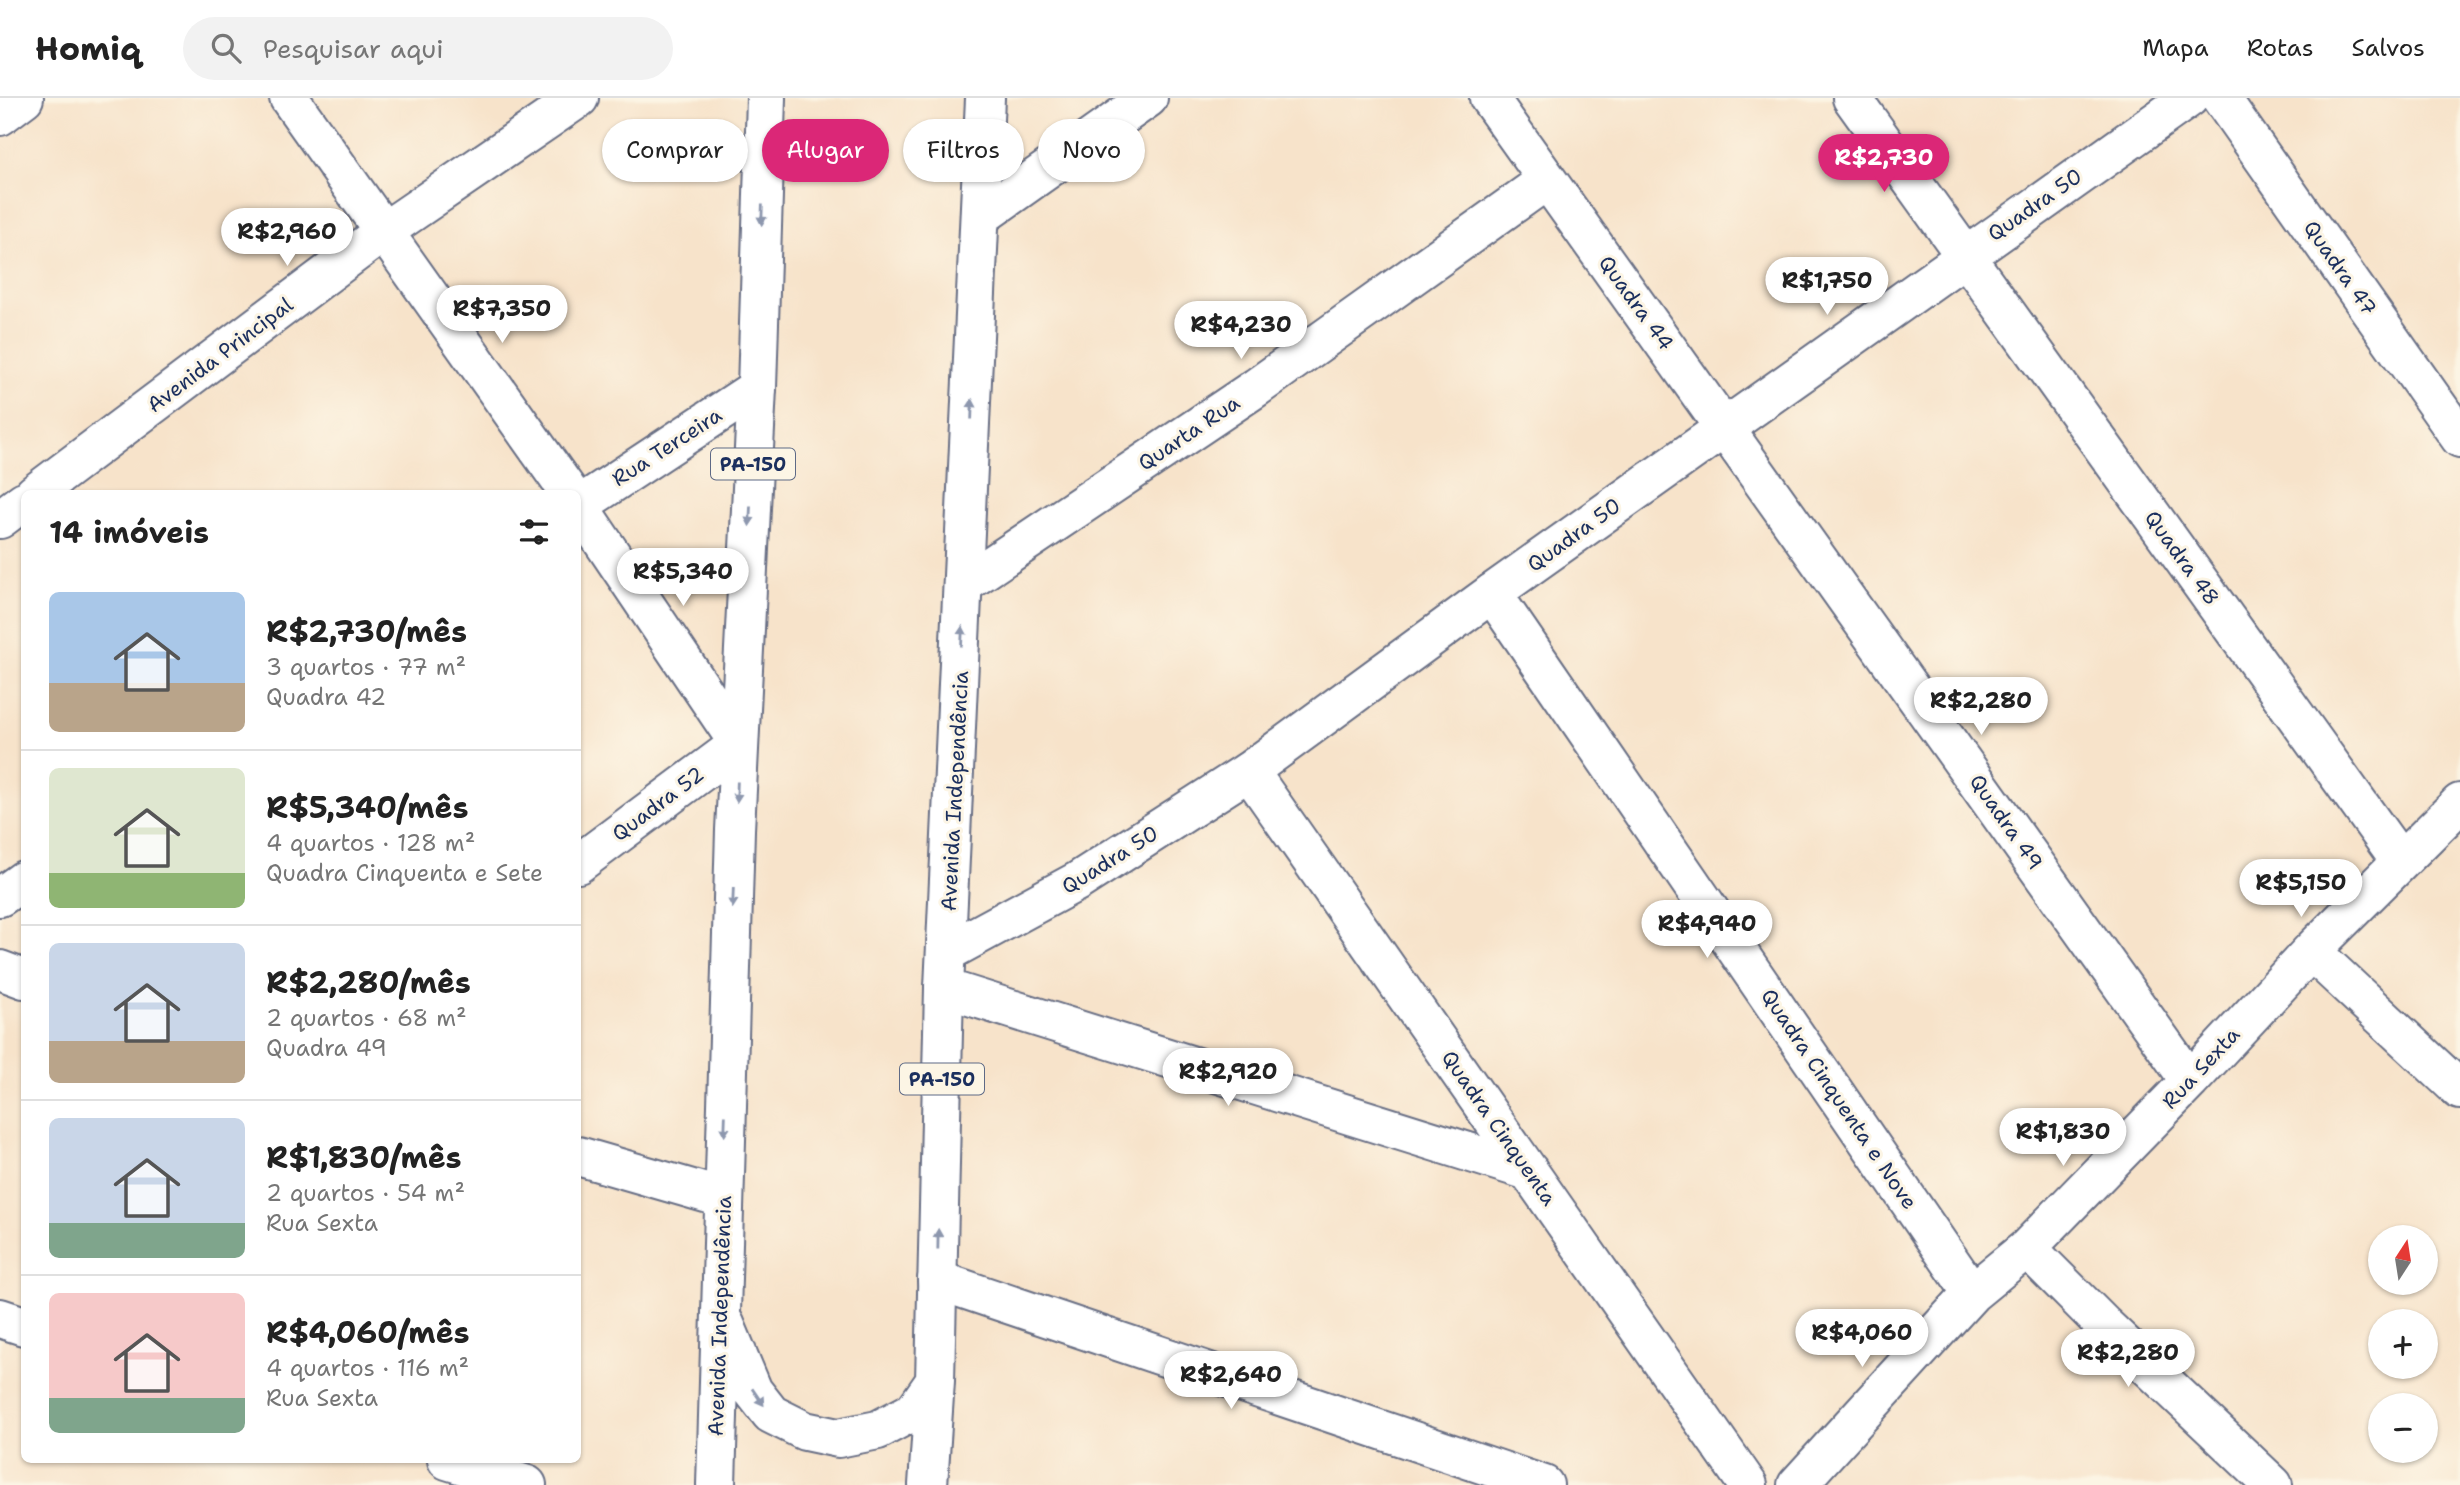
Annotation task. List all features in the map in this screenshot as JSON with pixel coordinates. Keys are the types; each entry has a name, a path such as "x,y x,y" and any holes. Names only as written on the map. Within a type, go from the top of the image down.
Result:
{"street":[{"path":"0,116 24,98"},
{"path":"289,98 567,490"},
{"name":"Avenida Principal","path":"39,490 383,232 579,98"},
{"name":"Avenida Independência","path":"716,1485 739,744 757,388 766,98"},
{"name":"Avenida Independência","path":"928,1485 935,1381 946,970 985,98"},
{"path":"980,217 1148,98"},
{"name":"Quadra 44","path":"1489,98 1725,427"},
{"name":"Quadra 48","path":"1852,98 2400,861"},
{"name":"Quadra 50","path":"946,970 1249,771 1492,593 1964,255 2189,98"},
{"name":"Quadra 47","path":"2221,98 2460,438"},
{"name":"Quarta Rua","path":"964,584 1257,387 1547,180"},
{"name":"Rua Terceira","path":"581,503 757,388"},
{"name":"Quadra 49","path":"1725,427 2190,1081"},
{"path":"0,519 21,503"},
{"path":"581,509 739,744"},
{"name":"Quadra Cinquenta e Nove","path":"1492,593 1972,1293"},
{"name":"Quadra 52","path":"581,862 739,744"},
{"name":"Quadra Cinquenta","path":"1249,771 1748,1485"},
{"name":"Rua Sexta","path":"1797,1485 1972,1293 2027,1248 2190,1081 2311,951 2460,803"},
{"path":"0,897 21,882"},
{"path":"2311,951 2460,1090"},
{"path":"0,970 21,978"},
{"path":"946,970 1529,1171"},
{"path":"581,1157 723,1198"},
{"path":"2027,1248 2273,1485"},
{"path":"937,1280 1544,1485"},
{"path":"720,1313 753,1391 771,1414 805,1431 838,1438 878,1430 914,1411 935,1381"},
{"path":"0,1318 21,1325"},
{"path":"457,1463 527,1485"}]}
